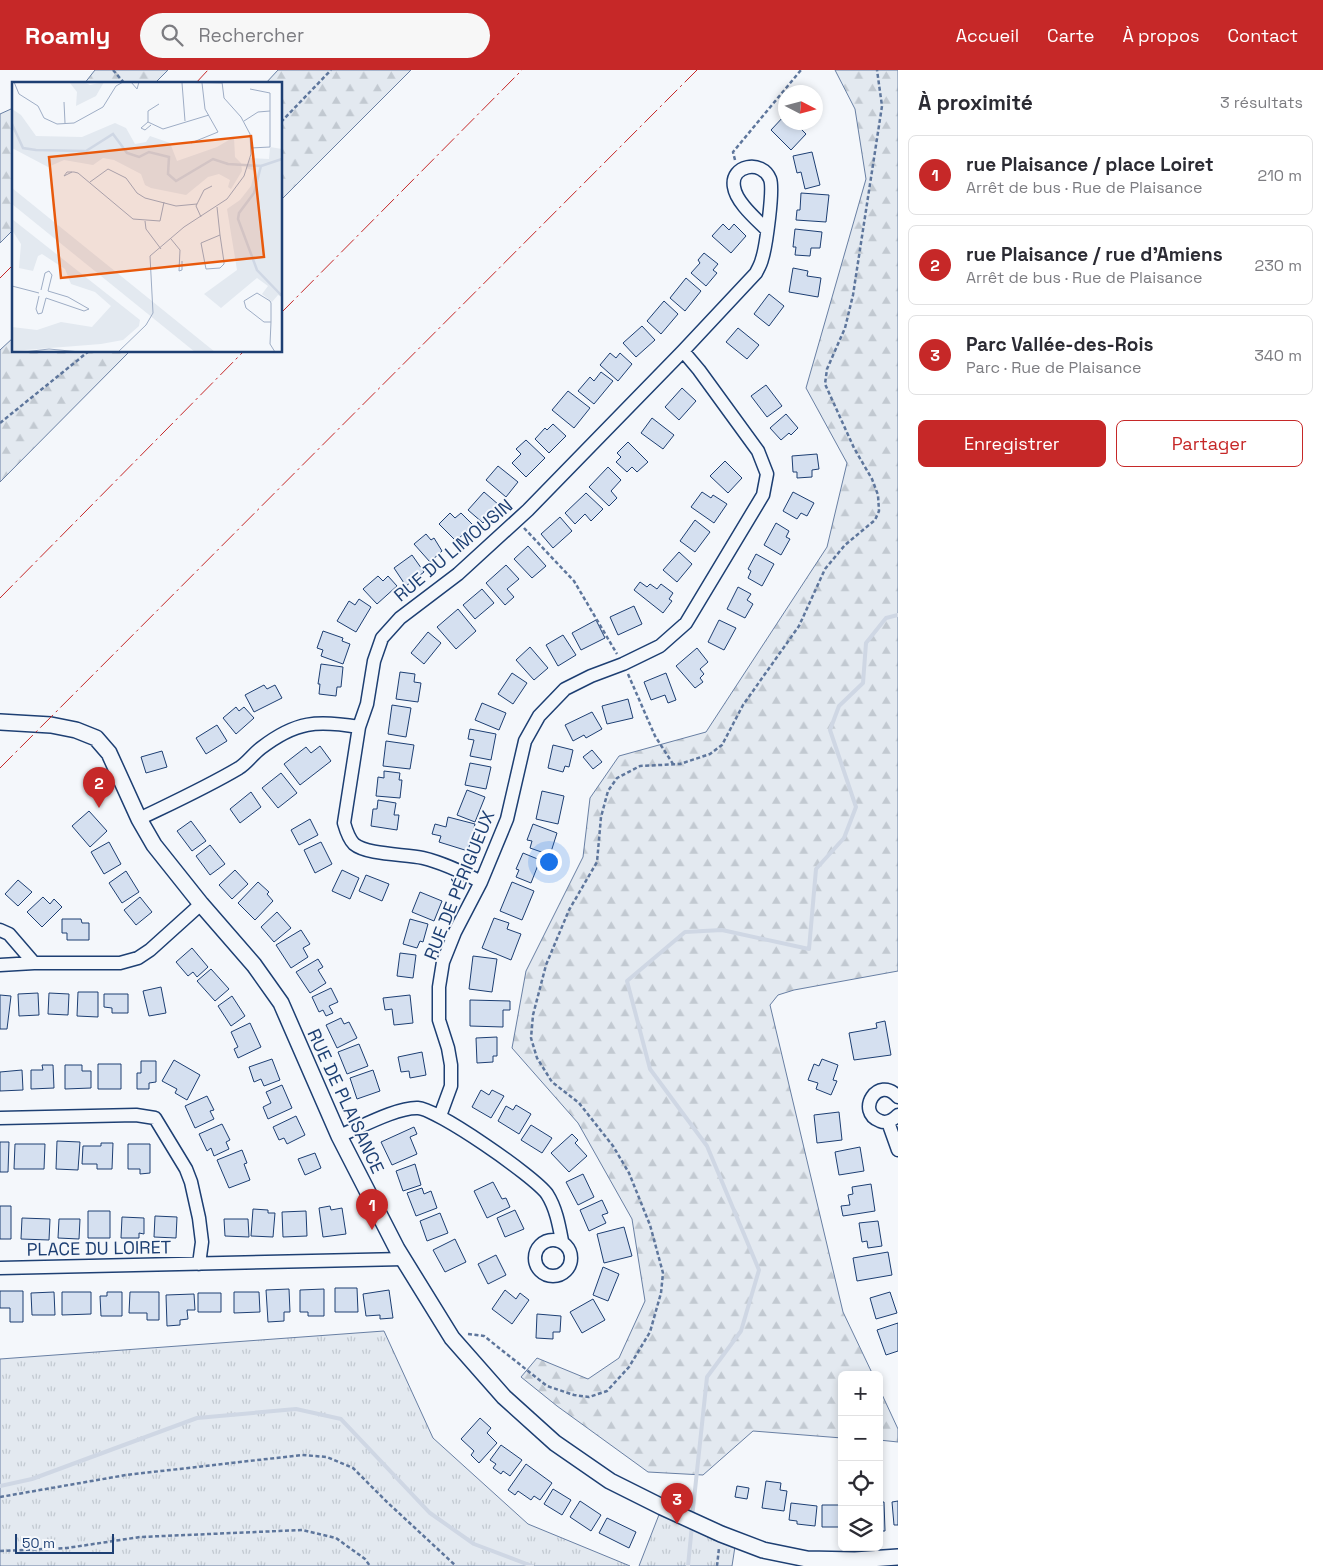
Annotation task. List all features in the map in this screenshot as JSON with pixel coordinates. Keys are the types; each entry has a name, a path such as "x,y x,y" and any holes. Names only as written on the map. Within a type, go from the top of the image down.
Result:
{"street":[{"name":"RUE DU LIMOUSIN","path":"481,882 451,867 432,861 365,850 353,843 344,823 359,726 367,704 374,661 382,638 400,618 458,574 516,520 684,352 756,273 762,260 771,190 770,178 763,171 754,167 744,167 737,174"},
{"path":"737,174 733,186 738,196 766,229"},
{"name":"RUE DE PÉRIGUEUX","path":"440,1116 451,1086 451,1065 448,1048 439,1020 439,987 443,962 455,932 481,882 507,819 525,741 539,716 565,689 660,646 686,623 763,496 767,474 758,451 684,352"},
{"name":"RUE DE PLAISANCE","path":"0,722 76,730 96,738 110,753 139,820 154,845 201,904 254,965 281,1003 339,1136 397,1249 452,1338 504,1397 555,1443 610,1481 721,1534 763,1550 806,1562 898,1557"},
{"path":"139,820 241,767 277,736 295,728 314,723 359,726"},
{"path":"0,965 120,962 138,958 150,950 201,904"},
{"path":"0,930 9,934 34,963"},
{"path":"898,1097 894,1092 879,1091 871,1098 869,1108 874,1118 883,1122 893,1118 898,1150"},
{"path":"339,1136 402,1110 418,1108 440,1116 514,1164 537,1183 552,1204 557,1216 562,1241"},
{"path":"0,1118 136,1115 155,1118 192,1182 202,1242 198,1264"},
{"name":"PLACE DU LOIRET","path":"0,1268 404,1259"}],"path":[{"path":"113,70 124,82"},
{"path":"282,121 331,70"},
{"path":"737,174 733,152 801,70"},
{"path":"452,1338 468,1334 484,1336 547,1386 574,1396 589,1397 607,1391 630,1367 650,1332 661,1293 663,1273 647,1216 629,1173 613,1146 579,1104 552,1082 537,1058 531,1038 533,1015 546,965 569,910 597,862 601,817 608,791 617,778 640,766 680,764 710,754 722,745 743,705 798,626 825,569 845,545 874,520 879,510 878,495 872,479 854,448 825,384 827,369 845,328 853,295 882,106 877,70"},
{"path":"0,423 87,352"},
{"path":"516,520 574,581 623,664 655,736 673,764"},
{"path":"0,1497 126,1475 302,1456 327,1457 353,1468 456,1566"},
{"path":"0,1551 67,1548 140,1537 302,1530 336,1538 365,1559 370,1566"},
{"path":"717,1566 721,1534"}],"green space":[{"path":"95,70 168,70 156,82 86,82"},
{"path":"278,70 411,70 282,199 282,82 267,82"},
{"path":"835,70 898,70 898,971 794,990 778,995 770,1005 843,1312 871,1371 838,1371 838,1438 753,1431 703,1475 648,1472 557,1406 521,1377 537,1358 588,1379 619,1358 645,1301 632,1219 578,1123 512,1048 526,971 583,857 590,798 619,756 706,732 827,547 847,463 806,388 866,179 855,109"},
{"path":"12,109 12,231 0,243 0,114"},
{"path":"12,339 12,352 129,352 0,482 0,350"},
{"path":"384,1331 433,1438 528,1524 630,1566 0,1566 0,1359"},
{"path":"883,1397 898,1429 898,1442 883,1440"},
{"path":"662,1507 736,1540 732,1566 639,1566"}],"building":[{"path":"778,122 778,130 802,130 806,134 791,150 771,130"},
{"path":"812,152 820,185 805,189 801,172 797,173 793,156"},
{"path":"801,193 829,195 826,222 796,220 797,210 800,210"},
{"path":"723,224 729,230 734,224 746,236 731,253 712,236"},
{"path":"795,229 822,232 820,248 811,248 810,256 795,255 796,247 793,247"},
{"path":"704,253 718,264 713,270 717,273 706,286 691,273 700,263 698,260"},
{"path":"793,268 808,271 807,276 821,278 818,297 789,292"},
{"path":"686,278 701,291 685,311 670,298"},
{"path":"769,294 784,306 769,326 754,314"},
{"path":"664,301 678,314 661,334 647,321"},
{"path":"642,326 655,340 636,357 623,343"},
{"path":"738,328 759,345 747,359 726,342"},
{"path":"610,353 616,358 620,353 632,364 618,381 600,365"},
{"path":"601,372 613,381 594,404 578,391 590,377 594,381"},
{"path":"766,385 782,406 767,417 751,396"},
{"path":"682,388 696,401 679,420 665,407"},
{"path":"568,391 590,408 574,428 552,410"},
{"path":"786,414 798,428 791,435 789,433 781,440 770,428"},
{"path":"652,418 674,435 663,449 641,433"},
{"path":"553,424 566,436 549,453 535,439 545,428 547,430"},
{"path":"526,440 545,458 526,477 512,463 521,454 516,449"},
{"path":"628,442 648,462 637,472 632,467 627,472 616,462 621,457 617,453"},
{"path":"817,454 819,469 812,470 812,477 797,478 797,472 793,472 792,456"},
{"path":"725,461 742,478 728,493 710,476"},
{"path":"498,466 518,482 506,497 486,480"},
{"path":"608,467 621,480 611,491 617,498 609,506 589,487"},
{"path":"484,492 499,505 483,523 468,510"},
{"path":"702,492 711,498 713,495 727,504 714,523 691,507"},
{"path":"793,492 814,503 807,516 801,513 797,519 783,511"},
{"path":"586,493 603,509 591,521 585,514 575,524 565,513"},
{"path":"450,513 455,518 461,513 473,525 456,541 439,524"},
{"path":"560,517 572,531 553,548 541,534"},
{"path":"695,520 710,532 695,552 680,541"},
{"path":"776,523 789,531 786,537 790,539 781,555 764,545"},
{"path":"426,534 431,540 434,538 442,551 430,562 414,544"},
{"path":"528,546 546,566 532,578 514,559"},
{"path":"679,552 692,564 677,582 663,570"},
{"path":"756,554 774,564 762,586 748,578 751,571 748,569"},
{"path":"412,555 424,572 406,586 394,568"},
{"path":"506,565 519,579 507,589 514,597 505,605 486,583"},
{"path":"378,576 383,581 388,576 397,586 377,604 363,589"},
{"path":"640,582 647,587 650,584 657,589 661,584 673,593 669,599 672,601 663,613 634,590"},
{"path":"738,587 751,594 747,600 753,604 745,618 727,609"},
{"path":"482,589 494,603 475,619 463,605"},
{"path":"359,599 371,607 356,632 337,621 349,601 355,605"},
{"path":"634,606 642,624 618,635 610,617"},
{"path":"458,609 476,631 456,649 437,627"},
{"path":"596,620 605,638 581,650 572,633"},
{"path":"719,620 736,628 724,650 708,642"},
{"path":"323,631 343,638 342,641 350,644 343,664 321,656 323,650 317,648"},
{"path":"428,632 441,643 424,664 411,653"},
{"path":"563,635 576,655 558,666 546,645"},
{"path":"530,647 548,668 534,680 516,660"},
{"path":"697,648 708,662 700,669 704,674 700,678 703,682 695,688 676,666"},
{"path":"321,664 343,667 341,687 337,687 336,696 319,694 320,684 318,684"},
{"path":"400,672 415,674 414,682 421,683 418,702 396,699"},
{"path":"512,673 527,683 513,704 498,694"},
{"path":"666,673 676,700 668,703 665,695 651,700 644,682"},
{"path":"264,685 267,689 275,685 282,698 254,712 245,695"},
{"path":"628,699 633,718 607,724 602,706"},
{"path":"482,703 506,713 499,730 475,720"},
{"path":"392,705 411,708 406,737 388,734"},
{"path":"236,707 239,711 244,707 254,718 236,734 223,718"},
{"path":"592,712 602,729 586,738 584,735 573,741 565,725"},
{"path":"217,725 227,741 206,754 196,738"},
{"path":"470,729 496,734 491,760 470,756 474,740 468,739"},
{"path":"386,741 414,745 410,769 383,766"},
{"path":"553,745 573,750 569,767 565,766 563,772 548,768"},
{"path":"320,746 331,761 300,785 284,764 306,747 311,753"},
{"path":"592,750 602,762 593,769 583,757"},
{"path":"162,751 167,767 146,773 141,757"},
{"path":"470,763 491,767 486,789 465,785"},
{"path":"384,771 400,773 399,780 402,780 400,798 376,796 378,777 384,778"},
{"path":"281,773 297,793 278,808 262,788"},
{"path":"467,790 485,797 475,822 457,815"},
{"path":"542,791 564,796 558,824 536,819"},
{"path":"251,792 261,807 240,823 230,809"},
{"path":"378,800 396,803 394,815 399,815 397,830 371,826 373,809 377,809"},
{"path":"89,811 107,831 90,847 72,826"},
{"path":"448,817 475,824 468,851 439,842 441,836 432,834 435,824 446,827"},
{"path":"310,819 318,835 299,845 291,830"},
{"path":"191,821 206,841 192,851 177,831"},
{"path":"533,824 557,833 550,855 530,848 532,841 527,840"},
{"path":"109,842 121,864 104,874 91,852"},
{"path":"321,842 332,864 315,873 304,850"},
{"path":"210,845 225,864 210,875 196,856"},
{"path":"523,853 540,860 531,883 516,877 519,870 516,869"},
{"path":"235,870 248,884 232,899 219,885"},
{"path":"342,870 359,878 350,899 332,891"},
{"path":"126,871 139,892 122,903 109,883"},
{"path":"366,875 389,884 382,901 359,891"},
{"path":"18,880 32,892 18,906 5,894"},
{"path":"258,882 269,892 267,894 273,901 255,920 238,903"},
{"path":"512,882 534,891 522,920 500,911"},
{"path":"420,892 442,901 434,921 412,912"},
{"path":"43,897 50,904 54,899 62,907 42,927 27,912"},
{"path":"140,897 152,912 136,925 124,910"},
{"path":"277,912 291,928 274,942 261,927"},
{"path":"494,918 509,923 507,929 521,934 511,960 482,948"},
{"path":"62,919 81,919 82,923 89,923 89,940 67,940 67,933 62,933"},
{"path":"410,919 428,924 423,942 420,941 417,948 403,944"},
{"path":"301,930 310,944 303,948 308,957 291,968 276,945"},
{"path":"192,948 208,967 197,977 193,972 188,976 176,962"},
{"path":"400,953 416,955 413,978 397,976"},
{"path":"473,956 497,959 492,992 469,989"},
{"path":"318,959 323,967 318,970 326,983 310,993 296,972"},
{"path":"211,969 229,989 215,1001 197,981"},
{"path":"161,987 166,1013 149,1016 143,991"},
{"path":"331,988 338,1002 329,1006 333,1013 326,1016 323,1010 319,1012 312,997"},
{"path":"78,992 98,992 98,1017 77,1016"},
{"path":"38,993 39,1015 19,1016 18,994"},
{"path":"49,993 69,994 68,1015 48,1014"},
{"path":"104,994 128,994 128,1013 112,1013 112,1008 104,1007"},
{"path":"0,995 11,996 7,1029 0,1029"},
{"path":"410,995 413,1023 394,1025 392,1009 385,1010 383,998"},
{"path":"232,996 245,1016 231,1026 218,1006"},
{"path":"470,1000 510,1001 510,1010 503,1010 503,1027 470,1026"},
{"path":"341,1018 344,1024 349,1022 357,1038 337,1048 326,1025"},
{"path":"885,1021 891,1055 854,1060 849,1033 877,1028 876,1023"},
{"path":"250,1023 261,1047 238,1058 234,1049 238,1047 231,1032"},
{"path":"497,1037 497,1056 493,1056 493,1062 477,1063 476,1038"},
{"path":"359,1044 368,1066 347,1074 338,1052"},
{"path":"422,1052 426,1075 410,1078 409,1071 401,1072 398,1057"},
{"path":"272,1059 280,1080 264,1086 261,1079 254,1082 249,1067"},
{"path":"822,1059 838,1065 833,1080 837,1081 831,1095 816,1089 818,1083 808,1080 814,1064 819,1066"},
{"path":"174,1060 200,1075 187,1100 175,1093 177,1089 162,1081"},
{"path":"141,1061 156,1061 156,1082 149,1083 149,1089 137,1089 137,1073 141,1073"},
{"path":"98,1064 121,1064 121,1089 98,1089"},
{"path":"42,1065 53,1065 54,1088 31,1089 31,1070 43,1070"},
{"path":"65,1065 82,1065 82,1071 91,1071 91,1088 65,1089"},
{"path":"22,1070 23,1090 0,1091 0,1072"},
{"path":"373,1070 380,1091 357,1099 350,1078"},
{"path":"282,1085 292,1108 268,1119 263,1107 271,1103 266,1092"},
{"path":"481,1090 489,1095 492,1090 504,1096 491,1118 472,1107"},
{"path":"207,1096 214,1110 210,1111 214,1119 195,1128 185,1106"},
{"path":"516,1105 531,1114 519,1134 498,1121 506,1106 513,1110"},
{"path":"839,1112 842,1140 817,1143 814,1115"},
{"path":"296,1116 305,1135 287,1144 284,1138 279,1140 273,1127"},
{"path":"222,1124 230,1140 226,1142 229,1149 214,1156 211,1148 207,1151 199,1134"},
{"path":"531,1125 552,1138 542,1153 521,1140"},
{"path":"414,1127 417,1134 410,1137 417,1154 392,1165 381,1142"},
{"path":"572,1134 578,1140 575,1143 587,1156 569,1172 551,1153"},
{"path":"57,1141 80,1142 78,1170 56,1169"},
{"path":"0,1142 9,1142 8,1172 0,1172"},
{"path":"101,1143 113,1143 112,1169 97,1169 97,1164 82,1164 83,1146 101,1146"},
{"path":"15,1144 45,1144 44,1169 14,1169"},
{"path":"128,1144 150,1144 150,1173 140,1174 140,1169 128,1169"},
{"path":"860,1147 864,1171 839,1175 835,1152"},
{"path":"242,1150 247,1163 244,1164 250,1180 229,1188 217,1160"},
{"path":"315,1153 321,1168 305,1175 298,1159"},
{"path":"415,1164 421,1185 403,1191 396,1171"},
{"path":"583,1174 594,1197 578,1205 566,1182"},
{"path":"493,1182 502,1199 506,1198 510,1207 487,1218 474,1191"},
{"path":"871,1184 875,1211 843,1216 841,1206 850,1205 848,1195 853,1194 852,1187"},
{"path":"422,1188 424,1194 431,1191 437,1208 416,1216 407,1193"},
{"path":"602,1200 608,1213 602,1215 606,1223 589,1231 580,1210"},
{"path":"0,1206 11,1206 11,1239 0,1239"},
{"path":"330,1206 331,1210 342,1208 346,1234 323,1237 319,1208"},
{"path":"253,1209 268,1210 268,1213 275,1213 273,1237 251,1236"},
{"path":"515,1210 524,1229 505,1237 497,1218"},
{"path":"88,1211 110,1211 110,1238 88,1238"},
{"path":"306,1211 307,1236 283,1237 282,1212"},
{"path":"440,1213 448,1233 427,1241 420,1221"},
{"path":"155,1216 177,1217 176,1238 154,1237"},
{"path":"122,1217 144,1218 144,1234 139,1233 139,1238 121,1238"},
{"path":"22,1218 50,1219 49,1240 21,1239"},
{"path":"59,1219 80,1219 79,1239 58,1238"},
{"path":"224,1219 248,1219 249,1237 225,1236"},
{"path":"878,1221 882,1246 868,1248 867,1241 862,1242 859,1223"},
{"path":"624,1227 632,1256 604,1263 597,1234"},
{"path":"455,1239 466,1262 445,1272 433,1250"},
{"path":"888,1252 892,1275 857,1281 853,1258"},
{"path":"496,1255 506,1275 488,1284 478,1264"},
{"path":"603,1267 619,1274 608,1301 593,1295"},
{"path":"335,1288 357,1288 358,1312 335,1312"},
{"path":"289,1289 290,1312 284,1312 284,1321 268,1322 266,1290"},
{"path":"324,1289 324,1316 308,1316 308,1312 300,1312 300,1290"},
{"path":"389,1290 393,1318 380,1319 380,1315 366,1316 363,1294"},
{"path":"505,1290 516,1299 520,1293 529,1300 512,1324 492,1309"},
{"path":"0,1291 23,1291 23,1322 10,1322 10,1308 0,1308"},
{"path":"54,1292 55,1315 32,1315 31,1293"},
{"path":"62,1292 91,1292 91,1314 62,1315"},
{"path":"107,1292 122,1292 122,1316 101,1316 100,1296 107,1296"},
{"path":"130,1292 159,1292 159,1320 147,1320 147,1313 129,1313"},
{"path":"234,1292 259,1292 260,1312 234,1313"},
{"path":"890,1292 897,1313 876,1319 870,1298"},
{"path":"198,1293 221,1293 221,1312 198,1312"},
{"path":"194,1294 195,1310 187,1310 188,1319 180,1320 180,1325 167,1326 166,1295"},
{"path":"593,1299 605,1320 582,1333 570,1312"},
{"path":"537,1314 561,1316 560,1332 553,1332 553,1339 536,1338"},
{"path":"898,1323 898,1351 886,1355 877,1330"},
{"path":"480,1418 491,1428 487,1433 497,1443 479,1463 471,1455 474,1451 461,1439"},
{"path":"501,1445 522,1460 510,1476 503,1471 501,1474 493,1468 496,1464 490,1460"},
{"path":"526,1464 552,1483 540,1500 534,1496 531,1500 518,1491 515,1495 508,1490"},
{"path":"766,1481 781,1483 780,1490 787,1491 784,1511 762,1508"},
{"path":"737,1486 749,1488 747,1499 735,1497"},
{"path":"553,1489 571,1500 562,1515 544,1504"},
{"path":"580,1501 601,1515 591,1531 570,1517"},
{"path":"898,1501 898,1525 894,1525 892,1502"},
{"path":"883,1502 884,1502 885,1531 883,1531"},
{"path":"791,1503 817,1506 815,1526 797,1524 797,1521 789,1520"},
{"path":"822,1505 838,1505 838,1527 822,1527"},
{"path":"607,1518 636,1532 629,1548 599,1533"}],"waterway":[{"path":"692,1518 707,1377 741,1331 759,1270 707,1146 650,1069 627,981 685,932 722,930 809,949 816,869 844,838 856,807 830,730 839,706 863,683 866,643 886,618 898,615"},
{"path":"0,1486 32,1479 197,1418 296,1409 341,1419 430,1513 474,1544 532,1566"},
{"path":"688,1566 692,1525"}],"power":[{"path":"197,82 208,70"},
{"path":"282,312 522,70"},
{"path":"0,768 697,70"},
{"path":"0,278 12,266"},
{"path":"0,598 243,352"}],"place":[{"name":"rue Plaisance / rue d'Amiens","path":"99,808"},
{"name":"rue Plaisance / place Loiret","path":"372,1230"},
{"name":"Parc Vallée-des-Rois","path":"677,1524"}]}
